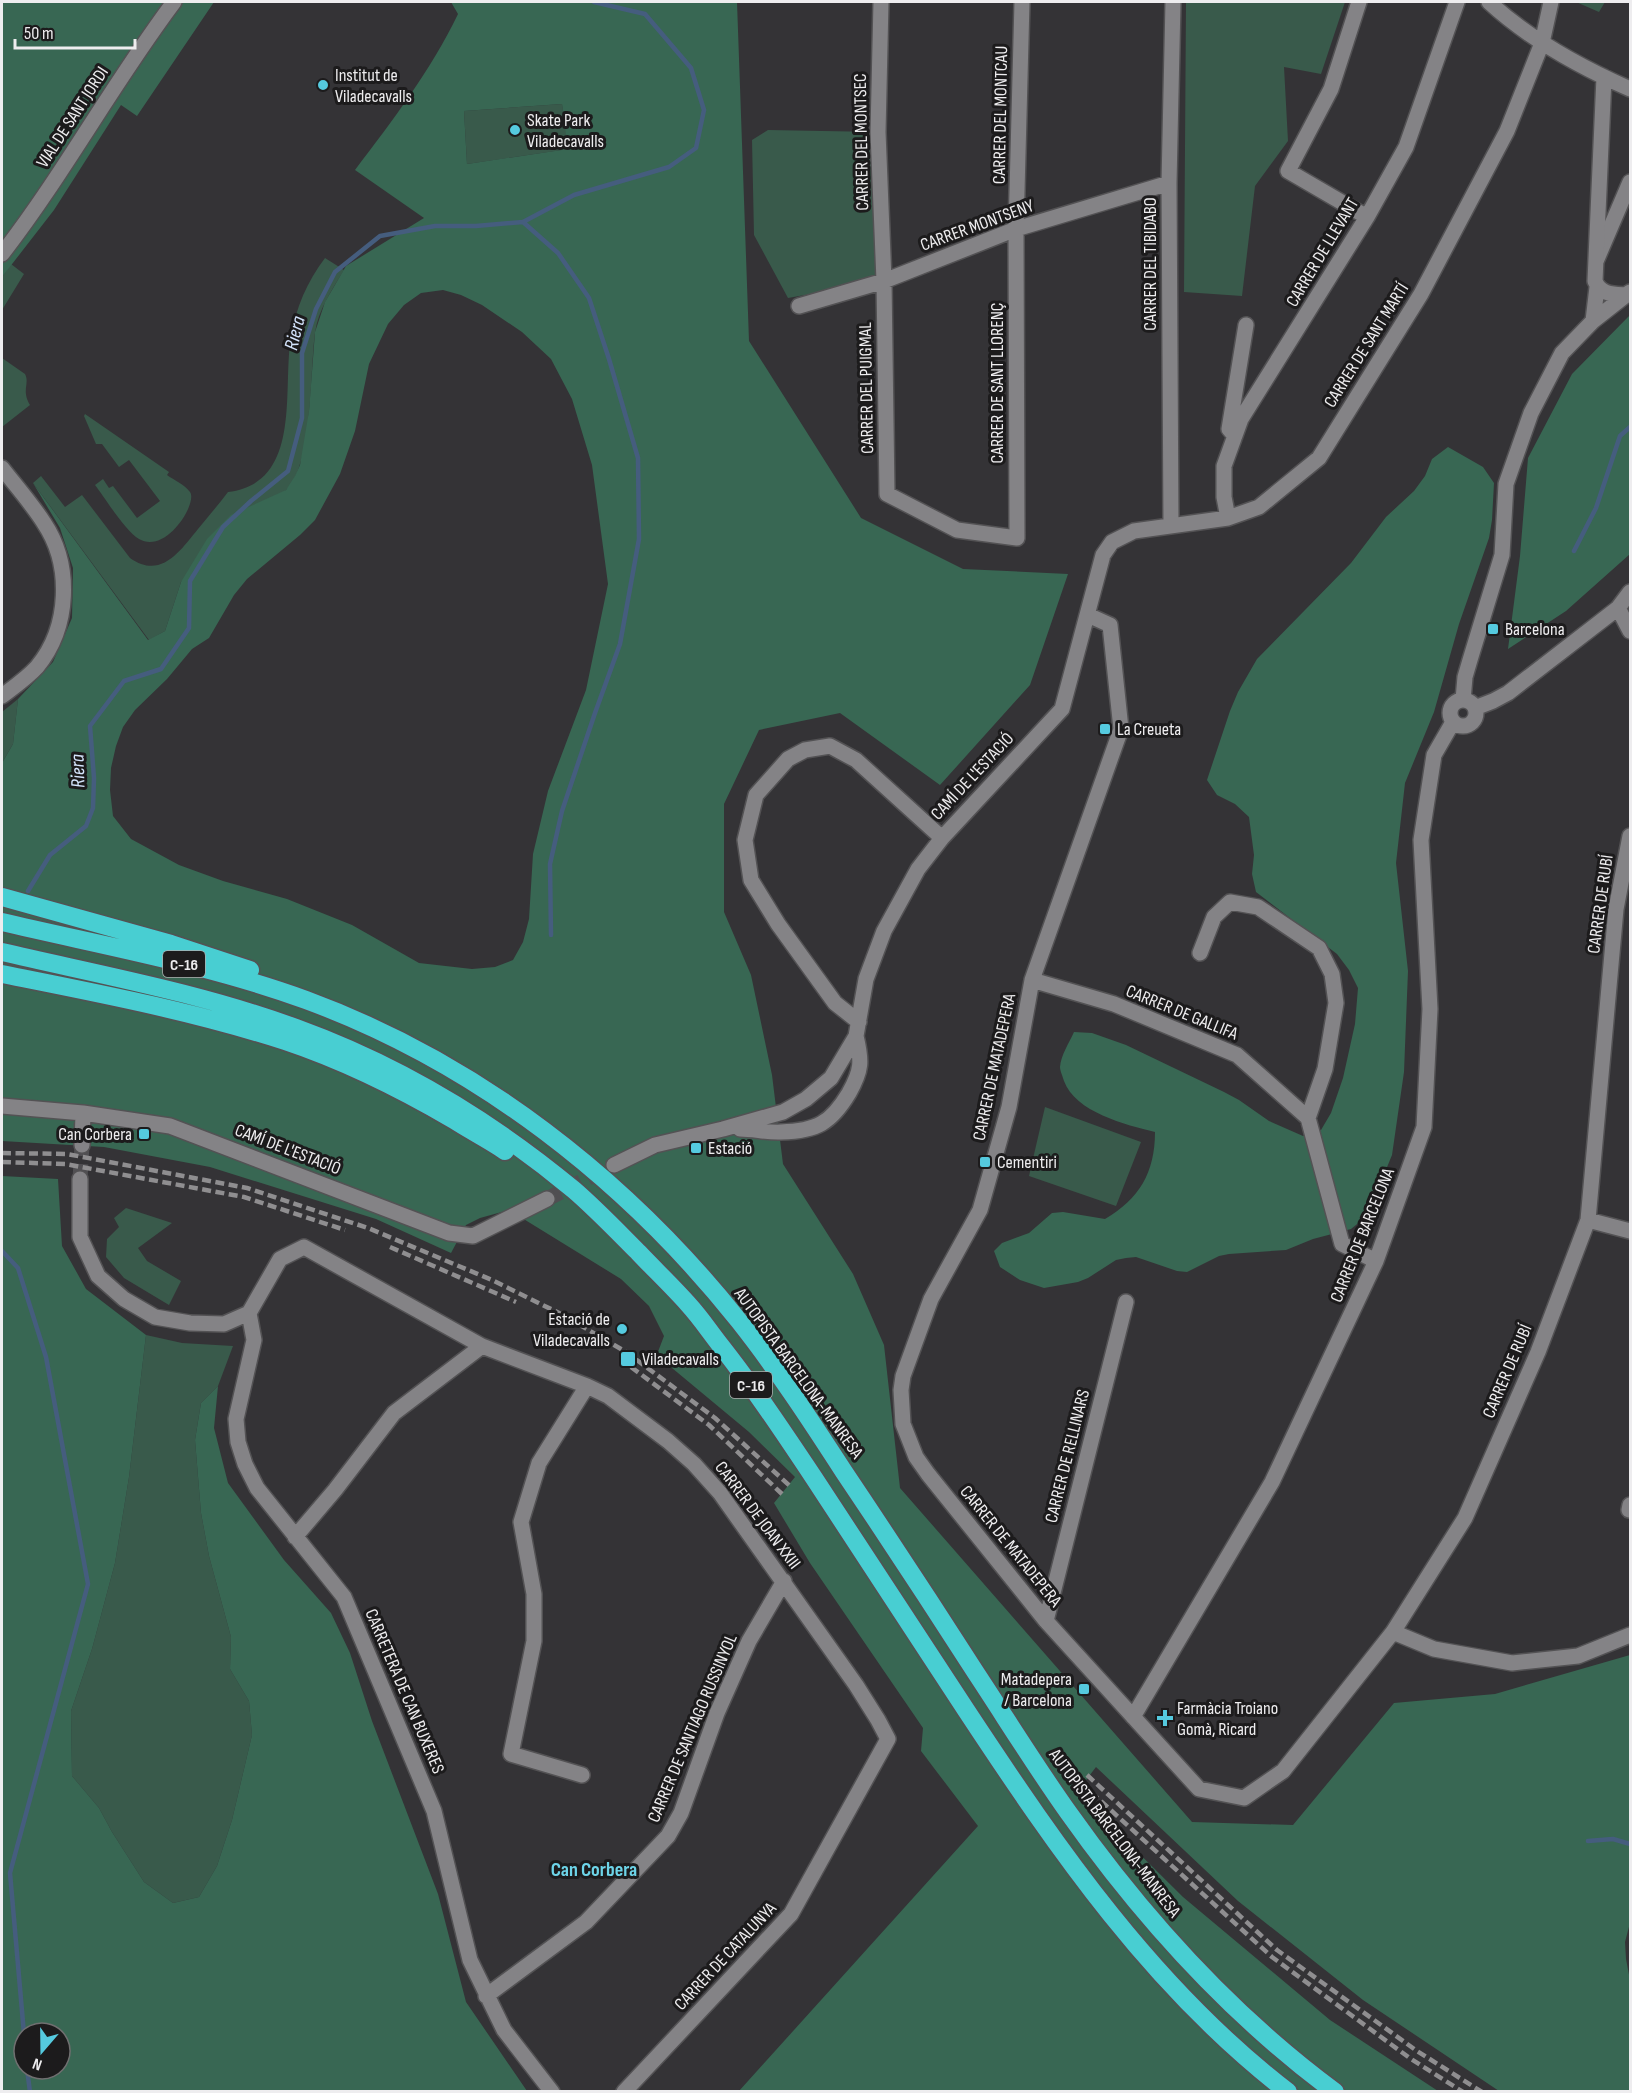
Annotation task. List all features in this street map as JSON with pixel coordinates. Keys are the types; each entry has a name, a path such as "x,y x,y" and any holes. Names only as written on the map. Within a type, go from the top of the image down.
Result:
{"highway":[{"path":"2,897 93,921 228,962 282,983 352,1019"},
{"name":"AUTOPISTA BARCELONA-MANRESA","path":"2,922 224,974 305,1000 352,1019 400,1041 528,1118 596,1171 658,1228 711,1287 769,1361 1061,1802 1122,1884 1170,1941 1252,2024 1335,2091"},
{"name":"C-16","path":"2,952 135,981 217,1002 295,1027 350,1050 387,1067 451,1102 512,1141 577,1193 690,1306 746,1378 1035,1816 1085,1883 1146,1958 1194,2008 1288,2091"},
{"path":"2,974 127,999 211,1019 334,1059 423,1102 501,1148 616,1230"}],"street":[{"name":"VIAL DE SANT JORDI","path":"2,254 174,2"},
{"name":"CARRER DEL MONTSEC","path":"881,2 878,132 884,281"},
{"name":"CARRER DEL MONTCAU","path":"1016,229 1022,2"},
{"name":"CARRER DEL TIBIDABO","path":"1171,526 1169,183 1173,2"},
{"path":"1359,2 1331,89 1288,171 1367,217"},
{"name":"CARRER DE LLEVANT","path":"1228,518 1224,497 1224,466 1241,419 1367,217 1406,147 1456,2"},
{"path":"1489,2 1542,43 1610,80 1630,88"},
{"name":"CARRER DE SANT MARTÍ","path":"1112,542 1134,531 1228,518 1259,507 1319,458 1421,294 1507,131 1542,43 1551,2"},
{"path":"1593,321 1597,287 1594,280 1594,264 1610,80"},
{"path":"1594,264 1630,182"},
{"name":"CARRER MONTSENY","path":"799,306 884,281 1016,229 1169,183"},
{"name":"CARRER DE SANT LLORENÇ","path":"887,494 957,530 1017,538 1016,229"},
{"name":"CARRER DEL PUIGMAL","path":"884,281 887,494"},
{"path":"1597,287 1609,294 1628,293"},
{"path":"1628,293 1593,321 1562,353 1531,413 1506,484 1502,555 1467,668 1469,704 1475,718 1463,726 1454,722 1451,717 1451,707 1456,702 1469,704 1493,701 1508,693 1618,608 1630,592"},
{"path":"1235,436 1228,429 1246,325"},
{"path":"2,468 45,524 61,565 64,586 62,611 49,649 33,671 2,696"},
{"name":"CAMÍ DE L'ESTACIÓ","path":"723,1129 780,1132 818,1127 839,1110 859,1075 860,1052 857,1029 866,979 884,931 918,869 942,838 1062,709 1103,555 1112,542"},
{"path":"1618,608 1630,631"},
{"name":"CARRER DE MATADEPERA","path":"1088,615 1110,625 1121,729 1032,980 1009,1107 980,1210 931,1299 903,1376 900,1406 903,1424 916,1457 928,1474 1046,1621 1199,1789"},
{"name":"CARRER DE BARCELONA","path":"1133,1717 1272,1482 1376,1261 1424,1127 1430,1009 1421,840 1434,755 1454,722"},
{"path":"857,1029 835,1003 778,924 751,880 745,840 756,795 788,759 805,750 830,746 856,760 942,838"},
{"name":"CARRER DE RUBÍ","path":"1199,1789 1244,1798 1283,1770 1393,1632 1465,1518 1538,1352 1588,1220 1616,909 1630,836"},
{"path":"1200,953 1214,917 1230,902 1258,907 1319,948 1332,974 1336,1003 1325,1070 1308,1118 1342,1244 1376,1261"},
{"name":"CARRER DE GALLIFA","path":"1032,980 1114,1004 1237,1055 1308,1118"},
{"name":"CAMÍ DE L'ESTACIÓ","path":"614,1165 655,1145 783,1112 806,1099 831,1078 857,1029"},
{"name":"CAMÍ DE L'ESTACIÓ","path":"2,1106 83,1113 170,1126 449,1233 473,1236 548,1199"},
{"path":"82,1145 83,1113"},
{"path":"80,1179 80,1237 98,1276 124,1299 155,1317 190,1323 224,1324 249,1313"},
{"path":"1588,1220 1630,1231"},
{"name":"CARRER DE JOAN XXIII","path":"249,1313 280,1259 304,1247 482,1346 608,1396 668,1441 694,1464 720,1493 856,1685 888,1739"},
{"name":"CARRER DE RELLINARS","path":"1046,1621 1126,1302"},
{"name":"CARRETERA DE CAN BUXERES","path":"249,1313 254,1340 237,1419 238,1442 245,1464 257,1488 344,1597 434,1811 470,1960 504,2031 552,2091"},
{"path":"295,1537 335,1490 394,1413 482,1346"},
{"path":"582,1775 511,1754 534,1641 534,1594 521,1522 539,1463 587,1386"},
{"name":"CARRER DE SANTIAGO RUSSINYOL","path":"486,1996 586,1922 668,1836 681,1813 717,1713 749,1641 784,1581"},
{"path":"1393,1632 1434,1649 1512,1663 1578,1656 1630,1635"},
{"name":"CARRER DE CATALUNYA","path":"624,2091 791,1914 888,1739"}],"green space":[{"path":"2,2 214,2 137,116 121,105 54,210 2,277"},
{"path":"451,2 737,2 749,341 861,518 963,569 1068,574 1030,685 940,785 840,713 759,730 724,804 724,912 751,975 772,1075 783,1164 853,1274 884,1345 900,1488 1192,1822 1293,1825 1394,1703 1495,1694 1630,1655 1630,1923 1625,1942 1630,1980 1630,2091 1499,2091 1363,2000 1238,1901 1096,1767 1077,1792 1183,1897 1330,2020 1438,2091 739,2091 978,1826 921,1751 923,1728 810,1563 774,1503 795,1477 749,1432 656,1357 664,1336 649,1306 621,1279 509,1210 480,1218 466,1225 451,1253 376,1219 210,1167 104,1147 2,1141 2,763 13,744 18,699 53,662 72,618 73,568 60,528 33,483 148,640 165,631 181,582 207,539 231,515 286,490 295,476 300,465 309,411 315,332 325,302 346,266 424,218 355,170 424,75 458,14","holes":["562,104 568,149 467,164 464,111","443,290 482,305 522,332 551,359 572,399 592,465 608,584 586,690 548,791 533,854 529,919 523,942 513,960 495,967 472,969 419,963 352,925 287,899 223,881 179,865 131,839 113,816 110,790 111,768 116,746 123,727 135,710 167,679 192,649 209,638 234,595 247,579 315,520 340,474 355,431 369,364 388,324 404,305 421,293"]},
{"path":"1186,2 1345,2 1321,74 1284,67 1288,141 1255,186 1242,296 1184,292"},
{"path":"1576,2 1605,2 1599,12"},
{"name":"Skate Park Viladecavalls","path":"562,104 569,149 467,164 464,111"},
{"path":"768,130 878,132 884,281 788,298 754,235 752,140"},
{"path":"325,258 344,270 319,316 313,349 309,417 301,462 294,479 285,491 269,499 181,582 165,631 149,640 33,483 41,476 65,507 82,495 130,558 141,564 151,566 160,564 177,554 228,492 252,485 268,471 279,453 287,407 293,326 303,295"},
{"path":"11,264 24,274 2,310 2,277"},
{"path":"1630,315 1630,554 1566,611 1508,649 1520,556 1528,458 1572,374"},
{"path":"2,358 25,374 26,395 30,405 2,427"},
{"path":"85,414 169,472 167,475 190,492 189,506 184,516 169,534 159,540 149,542 139,539 122,522 95,485 103,479 109,488 113,486 137,518 160,501 129,460 119,467 102,444 96,444"},
{"path":"1448,447 1483,467 1494,483 1492,520 1489,538 1459,624 1434,712 1405,783 1396,863 1408,971 1404,1072 1392,1155 1367,1216 1351,1229 1313,1239 1286,1250 1219,1256 1187,1272 1177,1271 1136,1257 1116,1260 1078,1282 1044,1288 1020,1280 1000,1267 994,1251 1002,1243 1029,1233 1052,1213 1063,1212 1105,1219 1127,1203 1136,1193 1143,1183 1152,1160 1155,1132 1103,1116 1079,1101 1070,1092 1060,1067 1074,1032 1092,1033 1126,1045 1224,1092 1269,1121 1303,1136 1321,1130 1331,1113 1343,1078 1355,1024 1358,988 1349,970 1337,954 1256,892 1252,874 1254,855 1249,817 1235,804 1217,795 1207,780 1230,711 1257,659 1351,563 1386,517 1414,491 1425,476 1432,459"},
{"path":"18,699 13,744 2,763 2,712"},
{"path":"1045,1107 1141,1142 1116,1206 1029,1176"},
{"path":"2,1176 58,1179 62,1246 86,1289 146,1335 129,1477 115,1563 92,1649 71,1711 72,1776 99,1808 144,1882 173,1903 199,1897 217,1866 232,1820 252,1735 249,1701 230,1669 231,1637 209,1556 201,1513 195,1440 201,1403 218,1386 214,1428 228,1483 284,1560 331,1613 350,1653 372,1721 438,1894 466,2002 527,2091 2,2091"},
{"path":"126,1208 172,1223 138,1248 147,1261 181,1281 169,1305 124,1278 106,1257 107,1239 119,1227 114,1218"},
{"path":"146,1335 182,1343 233,1346 218,1386 201,1403 195,1440 201,1513 209,1556 231,1637 230,1669 249,1701 252,1735 232,1820 217,1866 199,1897 173,1903 144,1882 99,1808 72,1776 71,1711 92,1649 115,1563 129,1477"}],"waterway":[{"name":"Riera","path":"28,891 50,855 86,826 93,808 94,778 90,726 124,681 161,669 189,628 190,581 223,527 288,471 302,418 302,353 316,309 335,272 380,236 435,226 476,226 523,222 574,195 669,167 696,148 704,110 691,68 645,14 594,2"},
{"path":"523,222 558,253 589,298 638,458 639,539 620,644 562,811 550,864 551,935"},
{"path":"1574,551 1596,508 1620,436 1630,427"},
{"path":"2,1251 18,1268 46,1357 88,1584 10,1873 23,2021"},
{"path":"1588,1841 1613,1839 1630,1844"},
{"path":"29,2081 30,2092"}],"tunnel":[{"path":"80,1179 82,1145"},
{"path":"547,1199 614,1165"}],"railway":[{"path":"2,1153 67,1154 247,1188 368,1228 492,1280 563,1315 626,1352 715,1418 790,1486"},
{"path":"2,1162 65,1164 244,1197 345,1230"},
{"path":"390,1247 516,1302"},
{"path":"631,1367 709,1425 782,1494"},
{"path":"1087,1775 1277,1950 1417,2051 1482,2092"},
{"path":"1081,1783 1272,1957 1411,2059 1463,2092"}],"place":[{"name":"Institut de Viladecavalls","path":"323,85"},
{"name":"Skate Park Viladecavalls","path":"515,130"},
{"name":"Barcelona","path":"1493,629"},
{"name":"La Creueta","path":"1105,729"},
{"name":"Can Corbera","path":"144,1134"},
{"name":"Estació","path":"696,1148"},
{"name":"Cementiri","path":"985,1162"},
{"name":"Estació de Viladecavalls","path":"622,1329"},
{"name":"Viladecavalls","path":"628,1359"},
{"name":"Matadepera / Barcelona","path":"1084,1689"},
{"name":"Farmàcia Troiano Gomà, Ricard","path":"1165,1718"}],"district":[{"name":"Can Corbera","path":"594,1869"}]}
